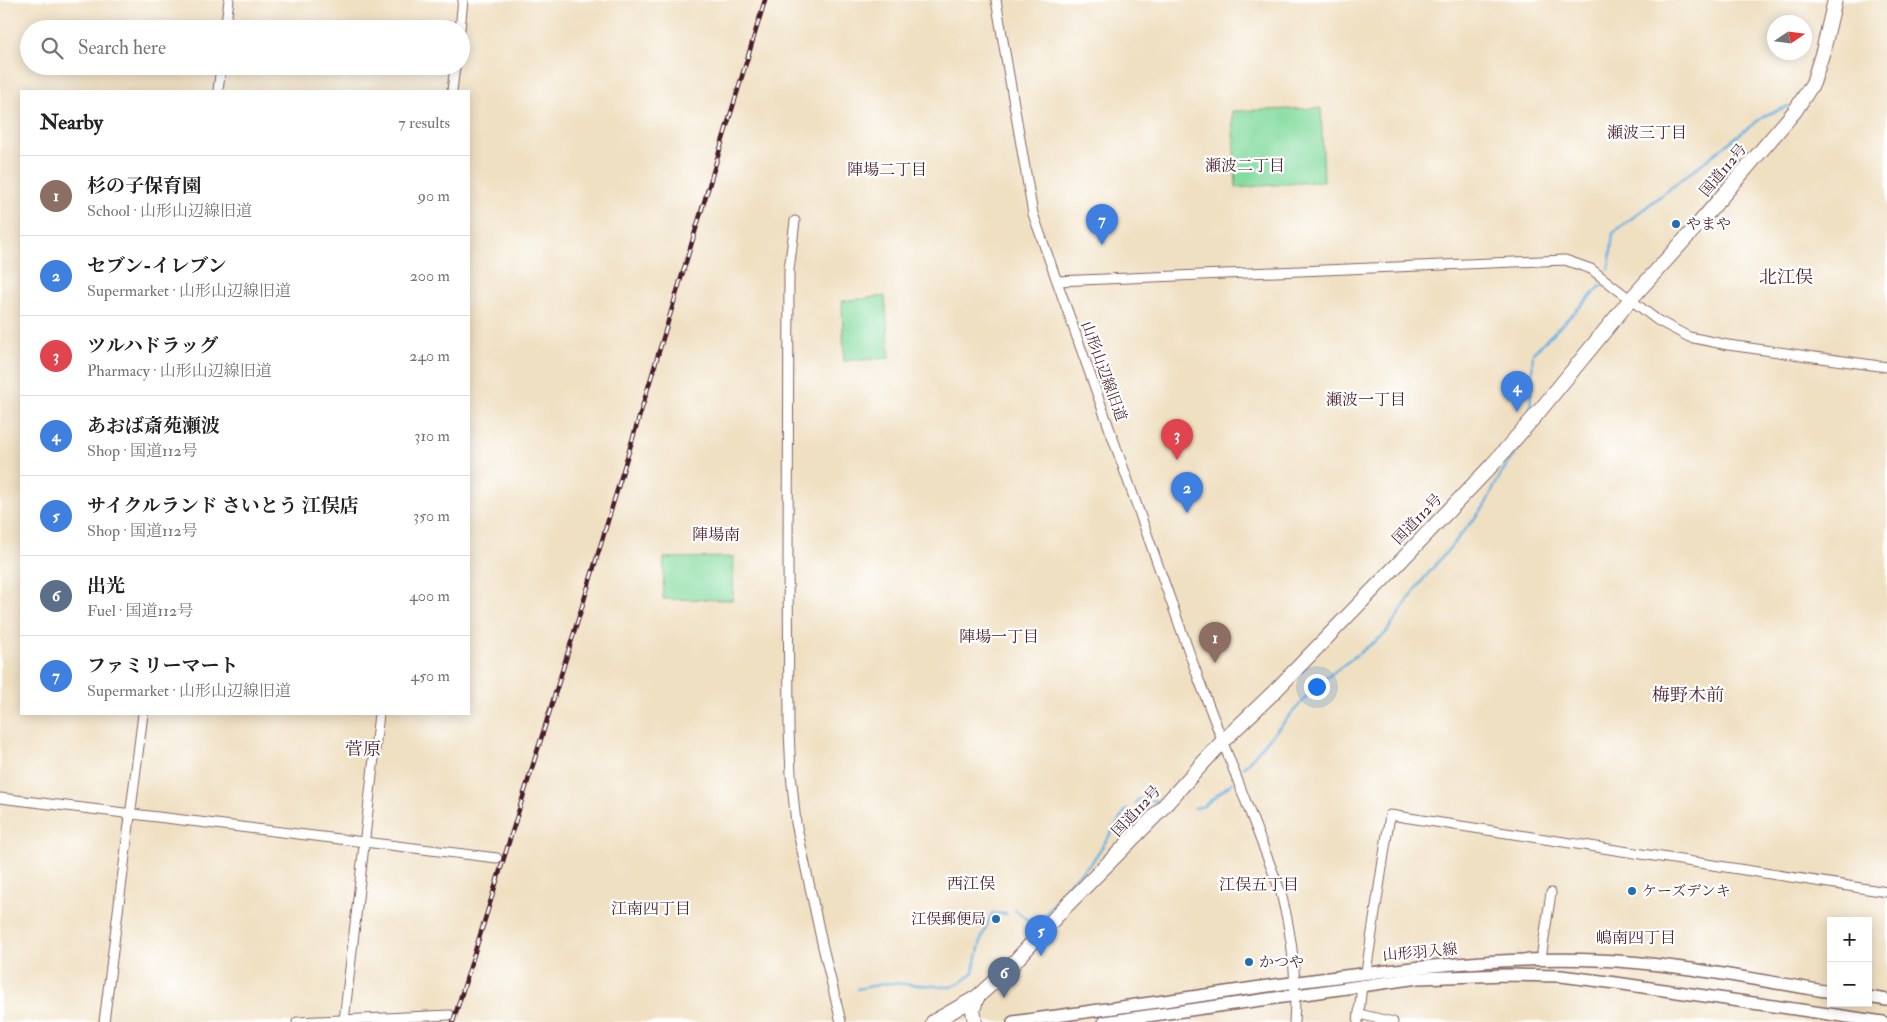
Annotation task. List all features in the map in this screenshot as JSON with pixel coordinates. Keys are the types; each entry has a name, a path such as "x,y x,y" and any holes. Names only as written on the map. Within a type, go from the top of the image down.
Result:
{"highway":[{"name":"国道112号","path":"933,1022 977,997 1008,970 1064,907 1154,817 1223,741 1275,691 1492,465 1537,414 1630,300 1696,227 1795,111 1813,83 1835,0"},
{"path":"975,1022 973,1010 977,997"}],"main road":[{"name":"山形羽入線","path":"1111,1022 1295,988 1366,972 1447,964 1564,959 1599,960 1695,970 1827,991"},
{"name":"山形羽入線","path":"1013,1022 1295,988 1362,985 1418,978 1460,976 1561,976 1883,1022"},
{"path":"1872,998 1887,1000"}],"street":[{"path":"226,20 229,0"},
{"path":"461,20 464,0"},
{"name":"山形山辺線旧道","path":"996,0 1033,214 1169,596 1281,893 1285,907 1295,988 1294,1022"},
{"path":"218,90 220,75"},
{"path":"452,90 454,75"},
{"path":"795,221 788,279 790,748 796,823 841,1022"},
{"path":"1057,281 1564,260 1591,269 1657,320 1689,337 1708,342 1887,367"},
{"path":"104,1022 143,715"},
{"path":"344,1020 379,715"},
{"path":"0,798 497,858"},
{"path":"1366,972 1390,815 1887,892"},
{"path":"1542,952 1551,893"},
{"path":"1362,985 1358,1018 1393,1022"},
{"path":"297,1022 450,1015"}],"green space":[{"path":"1321,108 1324,181 1236,188 1232,111"},
{"path":"885,296 890,358 844,361 842,301"},
{"path":"734,557 733,600 663,599 664,558"}],"waterway":[{"path":"1609,269 1613,233 1745,130 1766,115 1789,106"},
{"path":"1530,413 1533,353 1602,285"},
{"path":"1243,768 1318,684 1385,634 1421,582 1484,507 1502,472 1521,446 1522,439"},
{"path":"1195,808 1204,806 1233,782"},
{"path":"1135,803 1139,799 1157,801"},
{"path":"1015,910 1036,926 1070,882 1092,862 1127,809"},
{"path":"857,989 888,983 951,987 965,980 973,972 982,937 992,913 1007,914"}],"railway":[{"path":"453,1022 578,620 765,0"}],"place":[{"name":"やまや","path":"1676,224"},
{"name":"ファミリーマート","path":"1102,245"},
{"name":"あおば斎苑瀬波","path":"1517,412"},
{"name":"ツルハドラッグ","path":"1177,460"},
{"name":"セブン-イレブン","path":"1187,513"},
{"name":"杉の子保育園","path":"1215,663"},
{"name":"ケーズデンキ","path":"1632,891"},
{"name":"江俣郵便局","path":"996,919"},
{"name":"サイクルランド さいとう 江俣店","path":"1041,956"},
{"name":"かつや","path":"1249,962"},
{"name":"出光","path":"1004,998"}],"district":[{"name":"瀬波三丁目","path":"1647,132"},
{"name":"瀬波二丁目","path":"1245,165"},
{"name":"陣場二丁目","path":"887,169"},
{"name":"北江俣","path":"1786,277"},
{"name":"瀬波一丁目","path":"1366,399"},
{"name":"陣場南","path":"716,534"},
{"name":"陣場一丁目","path":"999,636"},
{"name":"梅野木前","path":"1688,695"},
{"name":"菅原","path":"363,749"},
{"name":"西江俣","path":"971,883"},
{"name":"江俣五丁目","path":"1259,884"},
{"name":"江南四丁目","path":"651,908"},
{"name":"嶋南四丁目","path":"1636,937"}]}
